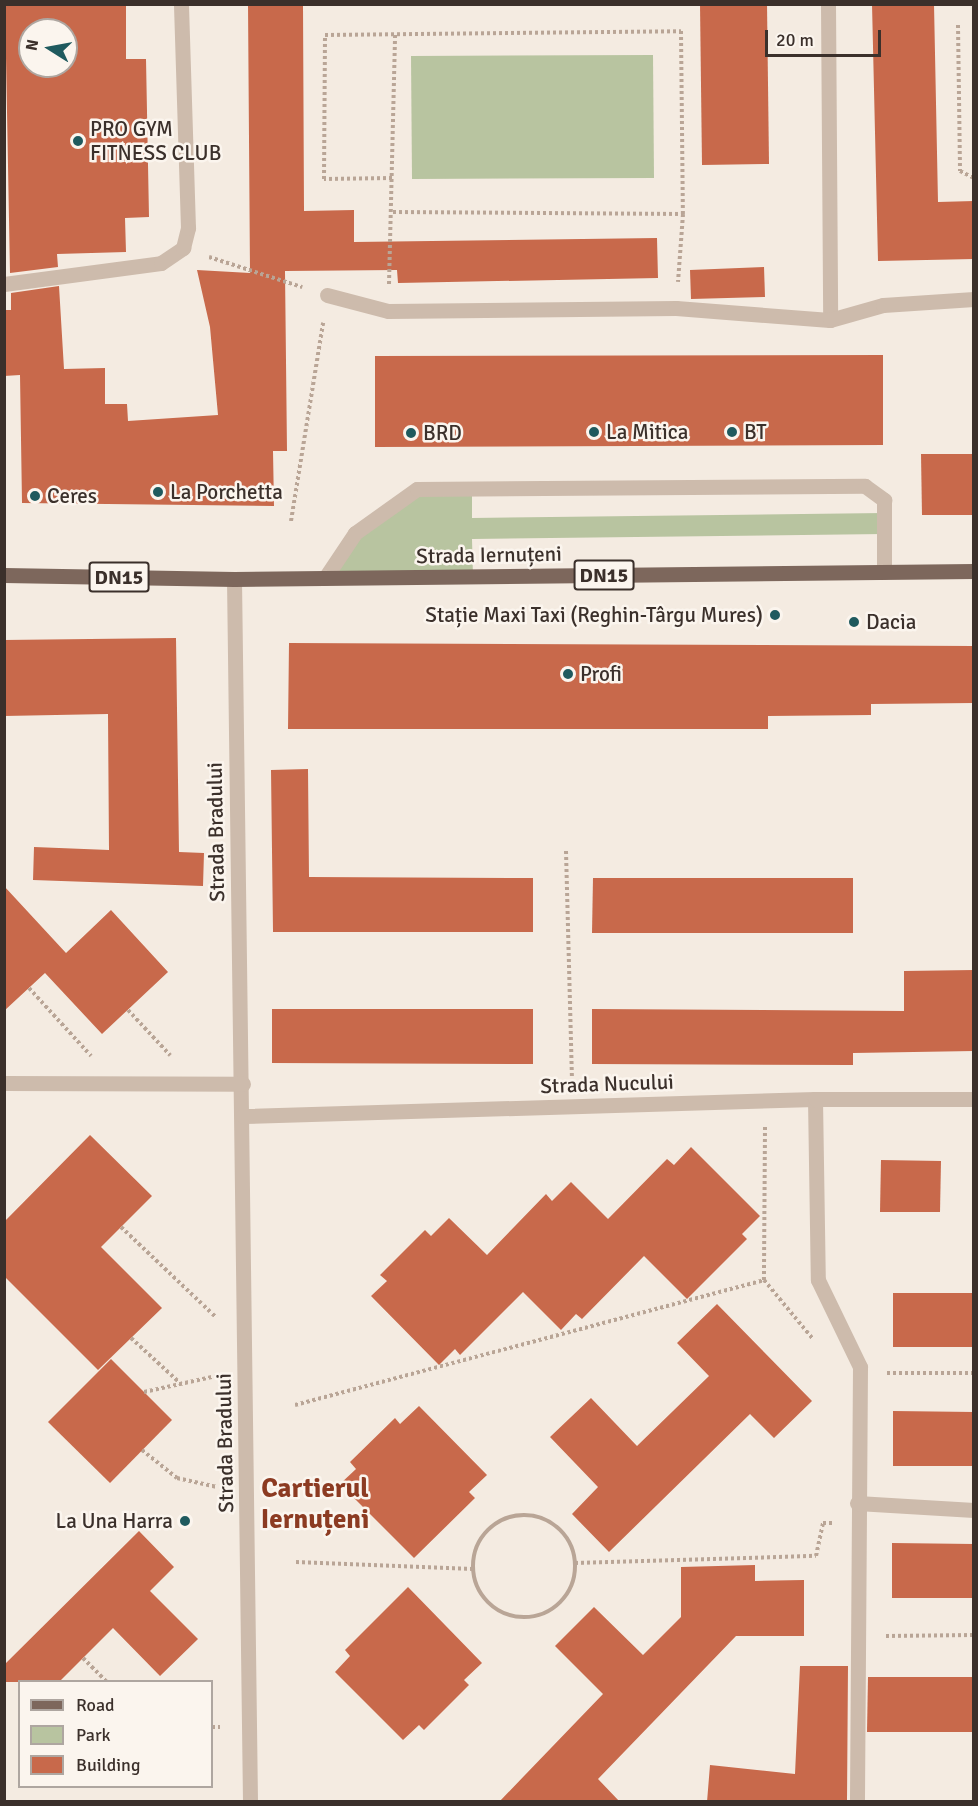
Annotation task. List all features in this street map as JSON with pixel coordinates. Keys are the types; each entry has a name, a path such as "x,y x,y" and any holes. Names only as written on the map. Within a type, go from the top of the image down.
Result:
{"main road":[{"name":"Strada Iernuțeni","path":"4,575 234,579 974,571"}],"street":[{"path":"4,284 161,263 183,248 188,228 181,4"},
{"path":"828,4 830,320"},
{"path":"327,295 388,310 676,308 830,320 883,305 974,299"},
{"path":"325,578 355,533 417,489 865,486 884,500 884,572"},
{"name":"Strada Bradului","path":"234,579 243,1084 249,1802"},
{"path":"4,1083 243,1084"},
{"path":"815,1099 818,1280 860,1373 857,1503 857,1802"},
{"name":"Strada Nucului","path":"243,1116 815,1099 974,1099"},
{"path":"857,1503 974,1510"}],"path":[{"path":"958,25 960,171 974,178"},
{"path":"392,178 324,179 325,34 681,31 683,214 676,308"},
{"path":"388,310 393,212 395,33"},
{"path":"393,212 683,214"},
{"path":"183,248 327,295 291,521"},
{"path":"566,851 573,1106"},
{"path":"29,988 99,1064"},
{"path":"128,1010 178,1064"},
{"path":"765,1123 764,1280 822,1350"},
{"path":"121,1227 216,1317"},
{"path":"295,1405 764,1280"},
{"path":"131,1338 181,1384"},
{"path":"860,1373 974,1374"},
{"path":"144,1392 217,1376"},
{"path":"142,1450 177,1479 218,1487"},
{"path":"838,1512 838,1523"},
{"path":"528,1515 561,1531 575,1563 564,1598 530,1617 501,1612 487,1601 473,1569 474,1554 494,1525 528,1515"},
{"path":"575,1563 816,1556 823,1523"},
{"path":"296,1562 473,1569"},
{"path":"858,1636 974,1635"},
{"path":"83,1658 105,1680"},
{"path":"213,1727 220,1727"}],"green space":[{"path":"653,55 654,178 412,179 411,56"},
{"path":"417,489 472,489 472,518 884,513 884,534 472,539 473,577 325,578 355,533"}],"building":[{"name":"PRO GYM FITNESS CLUB","path":"5,4 126,4 126,59 146,59 149,217 125,218 126,252 57,254 58,267 10,273"},
{"path":"248,4 303,4 304,211 354,210 354,242 657,238 658,278 398,283 397,270 285,271 287,451 273,451 274,506 22,503 20,375 4,376 4,310 11,310 11,293 59,286 64,369 105,368 105,404 127,404 128,421 218,415 210,327 197,270 250,273"},
{"path":"700,4 767,4 769,164 702,165"},
{"path":"872,4 934,4 938,202 974,201 974,259 878,261"},
{"path":"764,267 765,297 691,299 690,270"},
{"path":"883,355 883,445 375,447 375,356"},
{"path":"921,454 974,454 974,515 922,515"},
{"path":"176,638 179,852 204,853 203,886 33,880 34,847 109,850 108,714 4,716 4,640"},
{"path":"289,643 974,646 974,703 871,704 871,715 768,716 768,729 288,729"},
{"path":"308,769 309,877 533,878 533,932 273,932 271,770"},
{"path":"593,878 853,878 853,933 592,933"},
{"path":"4,886 66,953 111,910 168,972 102,1034 45,973 4,1011"},
{"path":"974,970 974,1051 853,1053 853,1065 592,1064 592,1009 904,1011 904,971"},
{"path":"272,1009 533,1009 533,1064 272,1063"},
{"path":"90,1135 152,1196 101,1247 162,1308 98,1370 4,1276 4,1222"},
{"path":"691,1147 760,1216 742,1234 747,1239 687,1299 644,1256 582,1319 576,1314 561,1330 523,1292 460,1355 455,1349 439,1365 371,1296 387,1281 380,1275 425,1230 431,1236 449,1218 487,1255 546,1194 552,1201 571,1182 608,1219 667,1159 674,1165"},
{"path":"881,1160 941,1161 940,1212 880,1212"},
{"path":"893,1293 974,1293 974,1347 893,1347"},
{"path":"717,1304 812,1401 774,1438 750,1414 609,1552 572,1514 598,1487 550,1437 591,1398 637,1446 709,1376 677,1343"},
{"path":"111,1359 172,1420 110,1483 48,1422"},
{"path":"419,1406 487,1475 469,1492 475,1498 414,1558 340,1484 356,1469 350,1462 395,1418 400,1424"},
{"path":"893,1411 974,1412 974,1466 893,1466"},
{"path":"139,1531 174,1567 150,1591 198,1639 160,1676 113,1628 61,1680 4,1682 4,1665"},
{"path":"892,1543 974,1544 974,1598 892,1598"},
{"path":"755,1565 755,1581 804,1580 804,1636 736,1636 598,1779 620,1802 499,1802 603,1694 555,1646 594,1607 643,1655 681,1617 681,1567"},
{"path":"408,1587 482,1663 464,1680 469,1685 424,1730 419,1725 403,1740 335,1672 350,1656 345,1650"},
{"path":"800,1666 848,1666 847,1802 707,1802 710,1765 795,1774"},
{"path":"868,1677 974,1677 974,1732 867,1732"}],"place":[{"name":"PRO GYM FITNESS CLUB","path":"78,141"},
{"name":"La Mitica","path":"594,432"},
{"name":"BT","path":"732,432"},
{"name":"BRD","path":"411,433"},
{"name":"La Porchetta","path":"158,492"},
{"name":"Ceres","path":"35,496"},
{"name":"Stație Maxi Taxi (Reghin-Târgu Mures)","path":"775,615"},
{"name":"Dacia","path":"854,622"},
{"name":"Profi","path":"568,674"},
{"name":"La Una Harra","path":"185,1521"}],"district":[{"name":"Cartierul Iernuțeni","path":"315,1504"}]}
